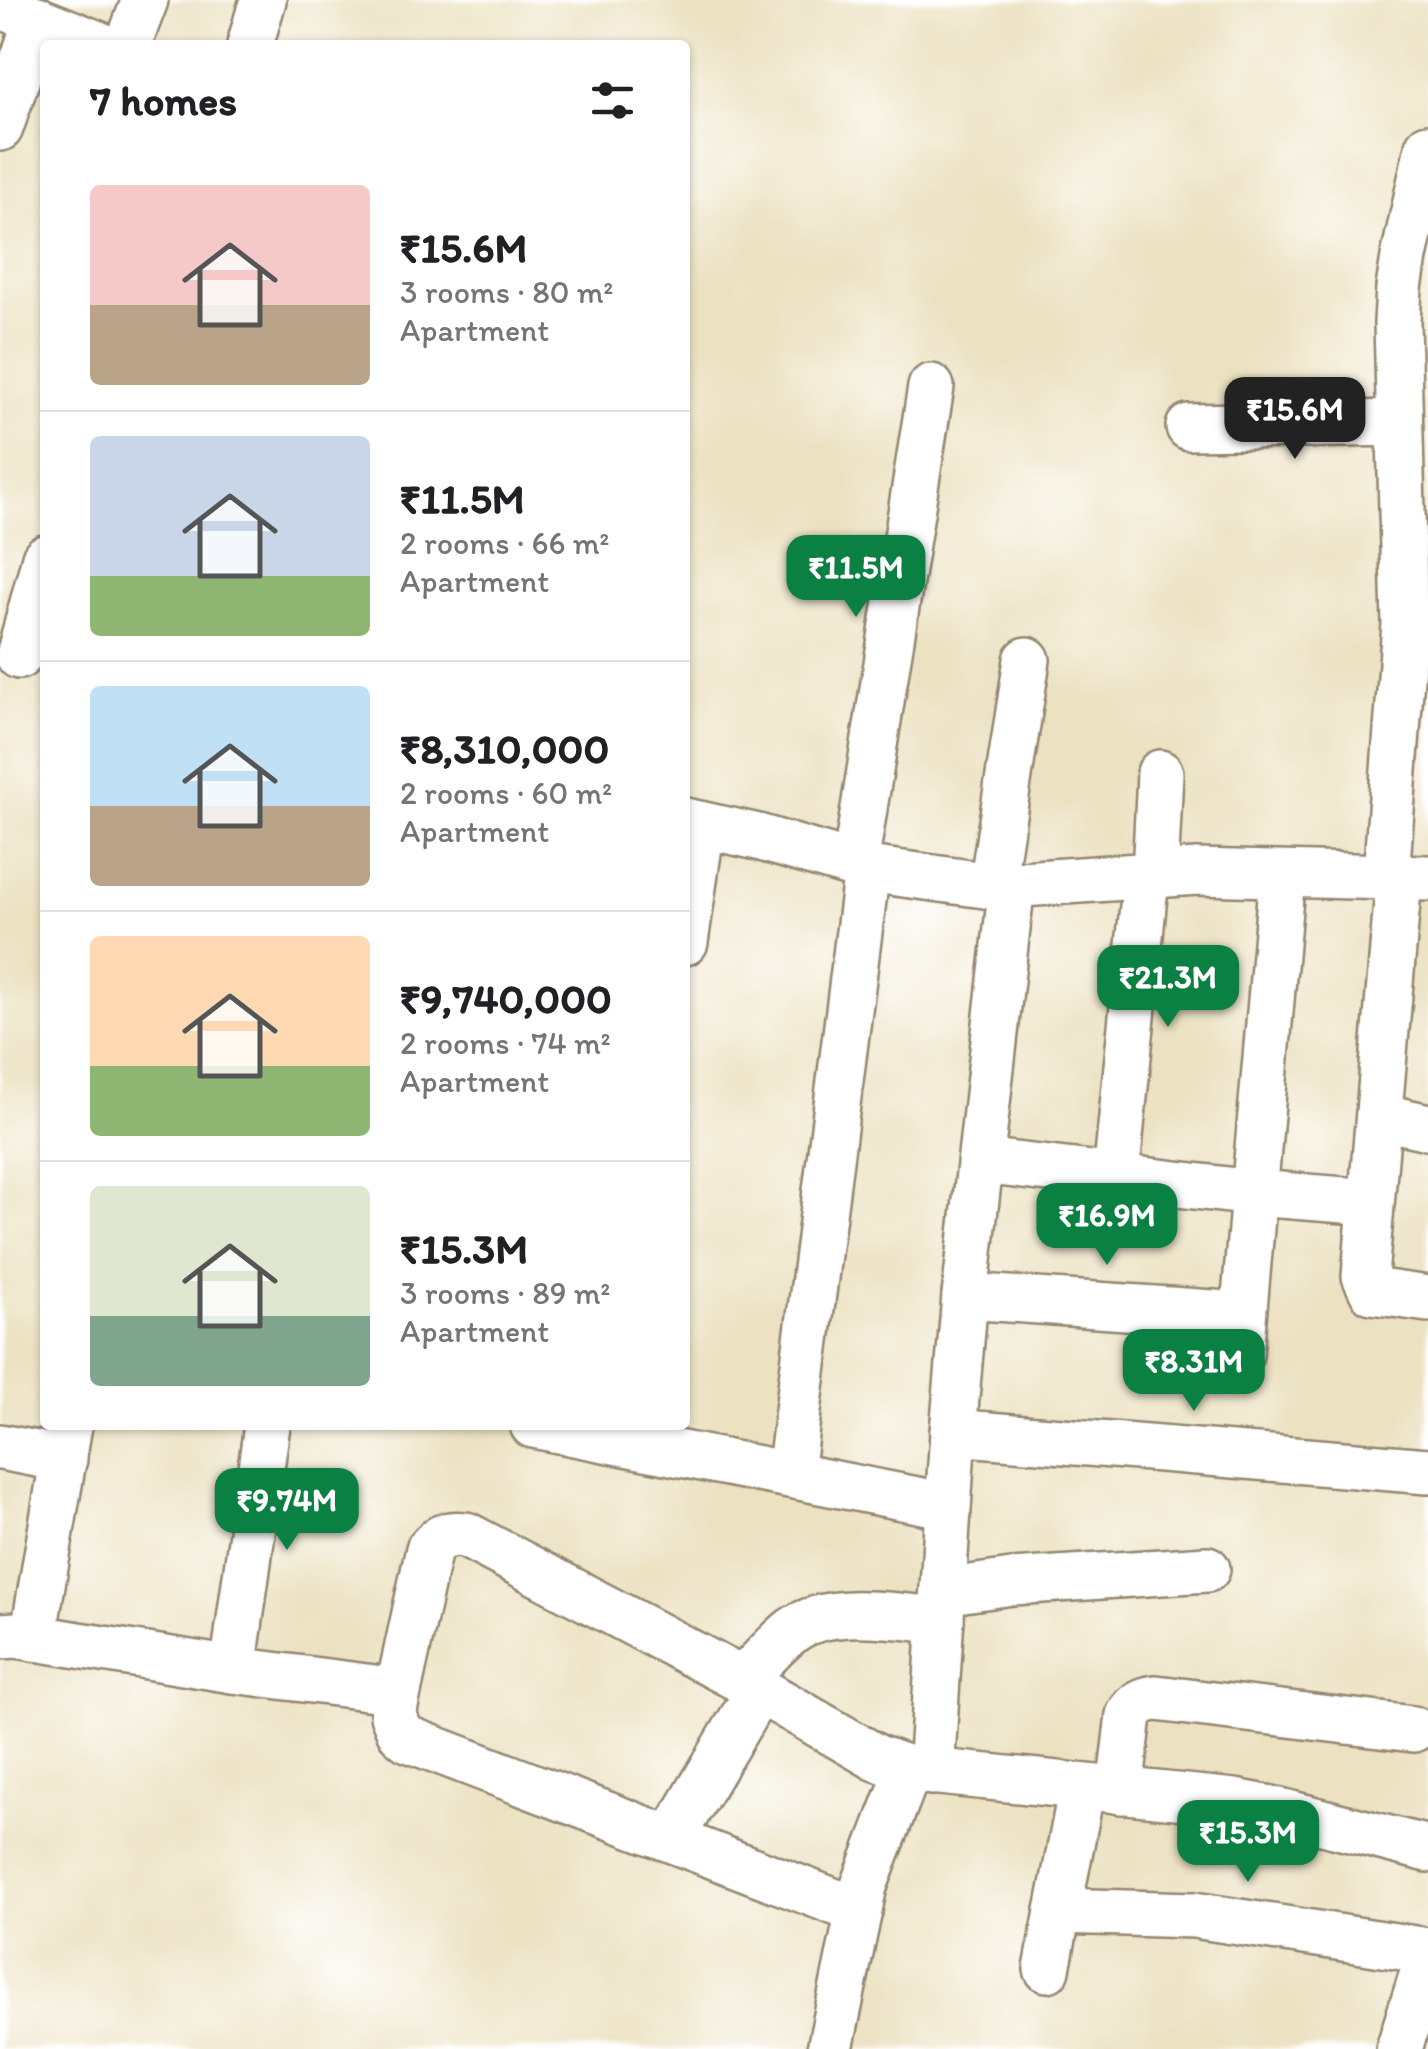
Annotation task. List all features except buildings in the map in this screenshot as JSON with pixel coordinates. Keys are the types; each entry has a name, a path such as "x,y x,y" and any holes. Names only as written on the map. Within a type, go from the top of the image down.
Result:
{"street":[{"path":"130,40 146,0"},
{"path":"251,40 263,0"},
{"path":"0,128 36,12 90,40"},
{"path":"1428,148 1398,288 1405,624 1404,878 1365,1276 1372,1292 1428,1300"},
{"path":"790,1474 861,867 931,387"},
{"path":"1189,427 1400,423"},
{"path":"21,657 40,579"},
{"path":"830,2049 864,1886 920,1770 942,1606 965,1296 981,1161 1002,885 1026,660"},
{"path":"1116,1177 1160,772"},
{"path":"690,876 694,823 861,867 1002,885 1197,872 1404,878"},
{"path":"965,1296 1242,1334 1282,875"},
{"path":"1378,1116 1428,1127"},
{"path":"981,1161 1254,1193 1371,1202"},
{"path":"233,1670 267,1430"},
{"path":"560,1430 948,1506"},
{"path":"953,1432 1428,1472"},
{"path":"0,1447 66,1442 17,1637 398,1691"},
{"path":"858,1911 400,1732 393,1715 429,1549 439,1537 466,1535 751,1685 878,1758 920,1770 1235,1802 1428,1849"},
{"path":"671,1839 751,1685 794,1629 819,1618 942,1606 1012,1582 1207,1569"},
{"path":"1047,1969 1058,1911 1136,1704 1156,1698 1413,1728"},
{"path":"1058,1911 1194,1915 1428,1954 1399,2049"}]}
